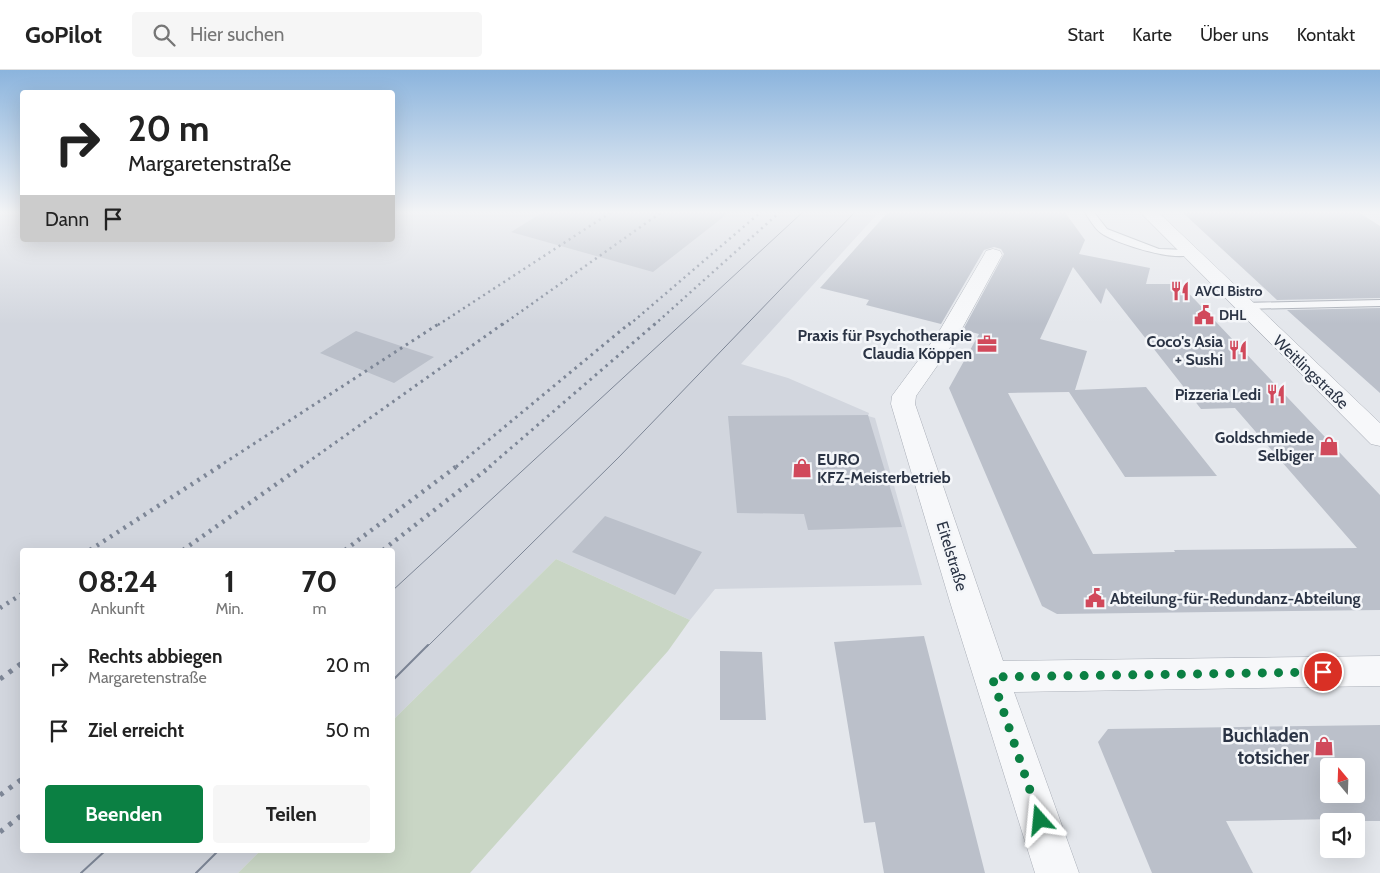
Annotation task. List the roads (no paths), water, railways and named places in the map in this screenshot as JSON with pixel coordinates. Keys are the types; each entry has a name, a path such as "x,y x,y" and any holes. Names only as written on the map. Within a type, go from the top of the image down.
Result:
{"street":[{"name":"Weitlingstraße","path":"1184,248 1380,438"},
{"name":"Eitelstraße","path":"993,256 947,336 904,396 903,404 1058,873"},
{"path":"992,677 1380,671"}],"lane":[{"path":"1148,248 1158,252 1188,253"},
{"path":"1243,306 1380,303"}],"tram line":[{"path":"395,588 763,248"},
{"path":"427,647 619,457 820,248"},
{"path":"395,678 428,645"},
{"path":"81,873 103,853"},
{"path":"196,873 216,853"}],"railway":[{"path":"438,325 555,248"},
{"path":"502,325 610,248"},
{"path":"629,325 718,248"},
{"path":"654,325 739,248"},
{"path":"218,467 440,323"},
{"path":"301,467 504,323"},
{"path":"456,467 630,323"},
{"path":"489,467 656,323"},
{"path":"93,548 220,466"},
{"path":"186,548 302,466"},
{"path":"348,548 457,466"},
{"path":"386,548 491,466"},
{"path":"0,608 20,595"},
{"path":"0,679 20,664"},
{"path":"0,795 20,780"},
{"path":"0,832 20,817"}],"place":[{"name":"AVCI Bistro","path":"1180,291"},
{"name":"DHL","path":"1204,315"},
{"name":"Praxis für Psychotherapie Claudia Köppen","path":"987,344"},
{"name":"Coco's Asia + Sushi","path":"1238,350"},
{"name":"Pizzeria Ledi","path":"1276,394"},
{"name":"Goldschmiede Selbiger","path":"1329,446"},
{"name":"EURO KFZ-Meisterbetrieb","path":"802,468"},
{"name":"Abteilung-für-Redundanz-Abteilung","path":"1095,598"},
{"name":"Buchladen totsicher","path":"1324,746"}]}
